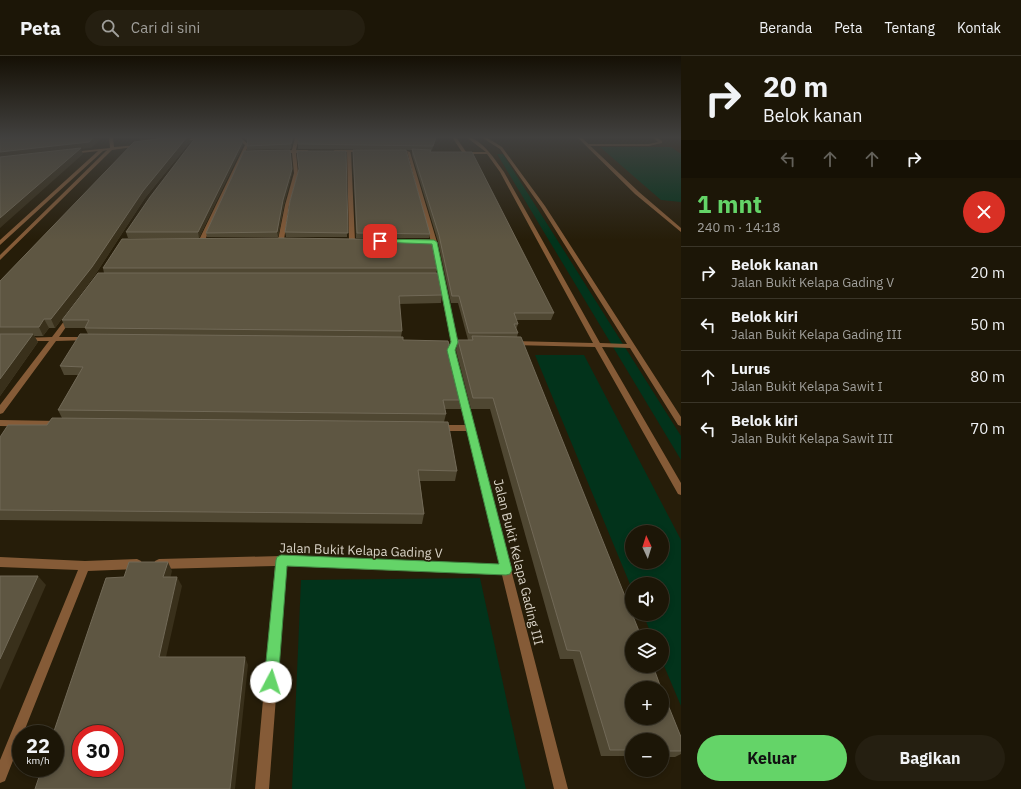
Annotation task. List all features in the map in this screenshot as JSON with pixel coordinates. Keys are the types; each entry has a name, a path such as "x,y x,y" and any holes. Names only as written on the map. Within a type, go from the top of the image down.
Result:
{"street":[{"path":"0,243 79,171"},
{"path":"0,258 88,171"},
{"path":"202,240 234,171"},
{"path":"281,240 287,205 296,171"},
{"path":"350,171 352,241"},
{"name":"Jalan Bukit Kelapa Gading III","path":"414,171 434,242 455,342 451,350 561,789"},
{"path":"501,171 597,344 681,491"},
{"path":"518,171 543,207 681,423"},
{"path":"615,171 637,193 681,231"},
{"path":"38,208 50,208"},
{"path":"194,240 209,240"},
{"path":"273,240 289,240"},
{"path":"344,241 360,241"},
{"path":"427,242 434,242"},
{"path":"433,277 441,277"},
{"path":"0,411 55,339 72,314"},
{"path":"16,339 96,339"},
{"path":"502,343 632,346"},
{"path":"0,423 64,424"},
{"path":"431,428 471,428"},
{"path":"262,789 281,560"},
{"name":"Jalan Bukit Kelapa Gading V","path":"0,562 85,566 281,560 506,570"},
{"path":"0,776 85,566"}],"green space":[{"path":"507,171 514,171 681,436 681,460"},
{"path":"628,171 681,171 681,202 661,200"},
{"path":"535,355 584,355 681,540 681,706 667,673 669,673 669,629 649,629 646,621 669,621 669,577 627,577"},
{"path":"480,578 526,789 292,789 301,580"}],"building":[{"path":"0,171 54,171 0,218"},
{"path":"106,171 159,171 143,191 92,267 51,319 44,319 39,327 0,327 0,281"},
{"path":"170,171 228,171 198,232 126,232"},
{"path":"235,171 291,171 283,200 277,232 206,233"},
{"path":"298,171 346,171 348,233 285,232 290,201"},
{"path":"354,171 412,171 430,234 357,233"},
{"path":"419,171 482,171 554,313 514,313 518,324 514,324 518,333 469,333 459,296 452,296 439,235"},
{"path":"281,238 431,240 437,268 103,268 122,239"},
{"path":"98,273 438,273 442,295 399,296 402,331 85,328 89,320 62,320"},
{"path":"0,334 33,334 0,379"},
{"path":"80,334 403,337 403,340 448,341 463,400 443,400 446,414 58,410 83,367 60,366"},
{"path":"472,336 521,337 625,596 625,621 635,621 638,629 625,629 625,673 656,673 658,681 625,681 625,725 669,725 669,707 681,737 681,751 669,751 669,733 625,733 625,750 610,750 580,651 567,650 493,398 473,398 458,340 473,340"},
{"path":"52,418 448,422 457,471 418,470 424,514 0,510 0,437 8,425 47,425"},
{"path":"129,562 168,562 163,577 177,577 159,657 245,657 230,789 35,789 39,777 64,777 64,725 56,725 106,578 124,577"},
{"path":"0,576 38,576 0,659"}],"route":[{"path":"271,682 281,560 506,570 451,350 454,342 434,242 380,241"}]}
